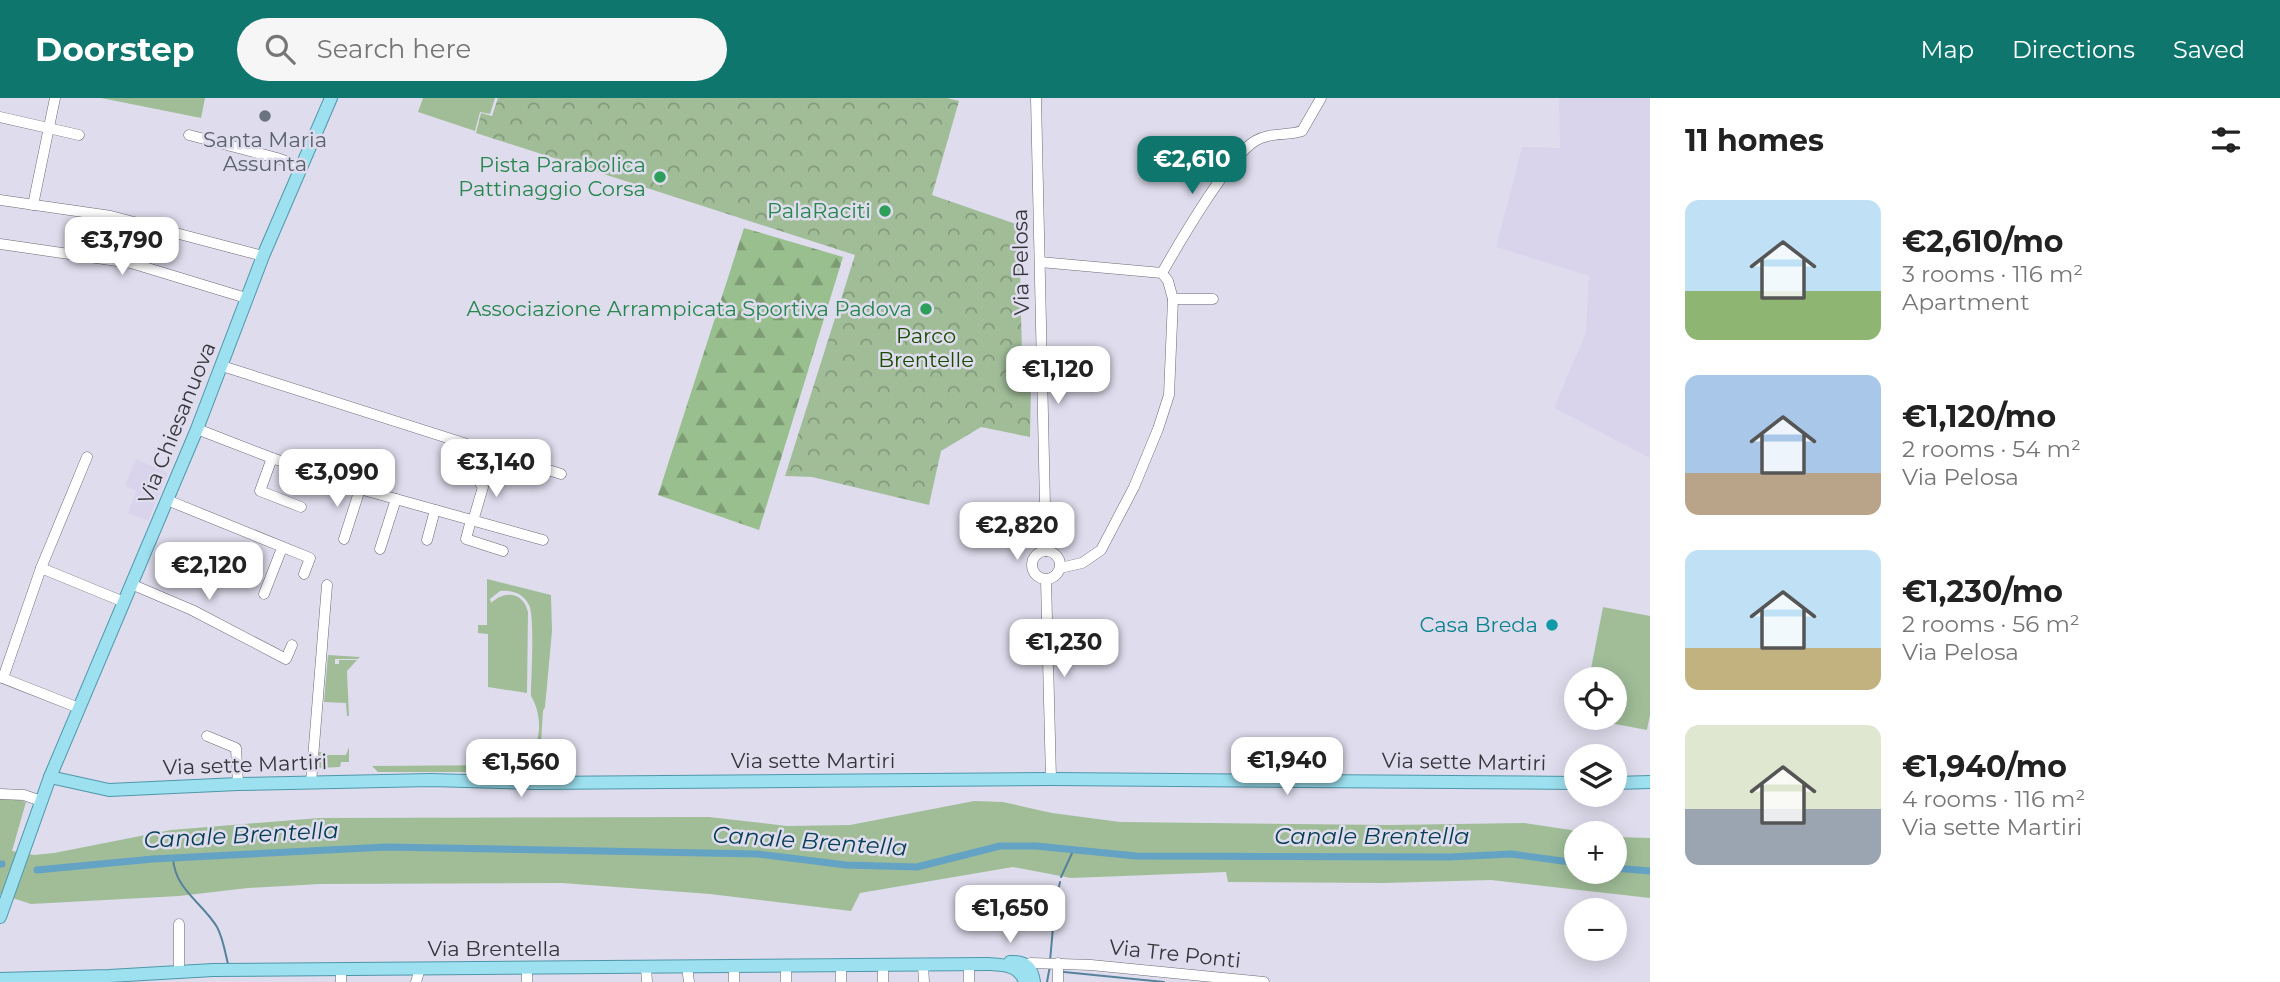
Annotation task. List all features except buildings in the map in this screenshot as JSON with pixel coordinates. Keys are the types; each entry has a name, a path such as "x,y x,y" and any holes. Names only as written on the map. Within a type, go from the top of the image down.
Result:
{"main road":[{"name":"Via Chiesanuova","path":"0,917 50,777 197,429 263,256 331,98"},
{"name":"Via sette Martiri","path":"50,777 109,790 311,782 1051,779 1564,783"},
{"path":"1627,783 1650,782"},
{"name":"Via Brentella","path":"0,979 229,970 341,976 420,968 969,964 1020,966"},
{"path":"1020,966 1020,971 1030,981"}],"street":[{"path":"33,205 55,98"},
{"name":"Via Pelosa","path":"1036,98 1046,551 1037,554 1032,566 1037,577 1046,580 1051,779"},
{"path":"1162,273 1219,183 1241,154 1263,137 1303,131 1321,98"},
{"path":"0,117 79,135"},
{"path":"189,135 301,167"},
{"path":"0,200 111,216 263,256"},
{"path":"0,244 131,263 246,298"},
{"path":"1040,262 1162,273 1168,281 1173,299 1169,395 1154,440 1134,487 1101,551 1082,563 1060,568"},
{"path":"1173,299 1213,299"},
{"path":"222,366 561,474"},
{"path":"197,429 360,489 543,540"},
{"path":"79,708 2,677 41,568 87,457"},
{"path":"272,458 260,491 301,507"},
{"path":"480,483 483,487 466,539 503,551"},
{"path":"344,539 360,489"},
{"path":"380,549 396,499"},
{"path":"167,500 310,558 304,574"},
{"path":"427,540 435,510"},
{"path":"264,594 282,548"},
{"path":"1046,551 1056,555 1060,568 1056,576 1046,580"},
{"path":"41,568 124,602"},
{"path":"131,584 192,611 286,659 292,645"},
{"path":"311,782 327,585"},
{"path":"207,736 236,748 238,784"},
{"path":"0,794 24,795 41,801"},
{"path":"178,924 179,972"},
{"path":"969,964 969,982"},
{"path":"883,965 883,982"},
{"path":"923,965 924,982"},
{"path":"734,966 734,982"},
{"path":"786,966 786,982"},
{"path":"841,966 841,982"},
{"path":"1020,966 1053,968"},
{"path":"646,967 647,982"},
{"path":"687,967 689,982"},
{"path":"415,982 420,968"},
{"path":"527,968 527,982"},
{"path":"1030,981 1053,968"},
{"name":"Via Tre Ponti","path":"1053,968 1264,982"}],"shaded area":[{"path":"1559,98 1650,98 1650,458 1554,408 1586,332 1589,276 1496,247 1522,147 1560,148"},
{"path":"136,459 168,473 148,521 128,513 136,491 125,485"}],"green space":[{"path":"101,98 205,98 201,118"},
{"path":"423,98 495,98 490,114 480,112 475,131 418,112"},
{"name":"Parco Brentelle","path":"498,98 947,98 959,101 932,195 1019,225 1022,355 1026,355 1031,386 1030,437 981,427 941,451 929,505 812,477 785,476 855,255 476,133 481,113 492,116"},
{"path":"744,228 843,257 759,530 658,495"},
{"path":"487,579 551,595 552,631 539,775 508,773 508,764 533,765 535,759 513,758 532,751 539,731 538,716 531,696 531,612 524,598 513,592 500,591 490,599 491,603 502,596 513,595 526,605 527,693 488,687 488,634 478,633 478,625 487,625"},
{"path":"1603,607 1650,616 1650,715 1647,730 1627,726 1627,667 1591,667"},
{"path":"328,655 360,657 335,659 335,664 339,664 339,660 357,660 347,671 349,716 346,703 324,702"},
{"path":"349,747 349,762 341,762 340,767 318,768 319,752 325,752 325,755 346,755"},
{"path":"501,765 499,772 378,772 372,766"},
{"path":"9,797 26,802 12,851 34,855 171,830 319,818 709,817 787,826 850,825 974,801 1003,802 1052,813 1120,822 1389,825 1524,823 1564,829 1564,884 1627,884 1627,837 1650,838 1650,898 1491,880 1385,883 1228,882 1226,872 1071,878 1013,867 860,893 851,911 710,894 562,883 320,884 248,888 179,896 31,904 0,894 0,798"}],"waterway":[{"name":"Canale Brentella","path":"37,870 153,859 387,847 758,854 846,865 917,867 1000,846 1036,846 1136,856 1449,857 1512,854 1564,861"},
{"path":"1061,877 1073,851"},
{"path":"173,858 184,887 217,927 228,964"},
{"name":"Canale Brentella","path":"1627,869 1650,871"},
{"path":"1050,961 1060,882"},
{"path":"1047,982 1050,966"},
{"path":"1064,972 1164,982"}],"place":[{"name":"Santa Maria Assunta","path":"265,116"},
{"name":"Pista Parabolica Pattinaggio Corsa","path":"660,177"},
{"name":"PalaRaciti","path":"885,211"},
{"name":"Associazione Arrampicata Sportiva Padova","path":"926,309"},
{"name":"Casa Breda","path":"1552,625"}]}
